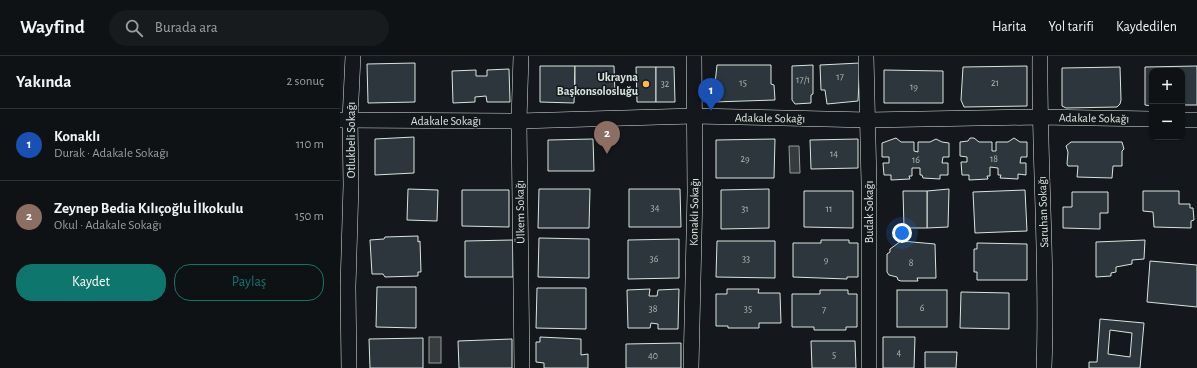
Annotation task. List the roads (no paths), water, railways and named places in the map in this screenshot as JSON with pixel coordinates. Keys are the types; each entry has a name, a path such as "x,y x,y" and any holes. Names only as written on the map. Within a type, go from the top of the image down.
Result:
{"street":[{"name":"Otlukbeli Sokağı","path":"349,368 348,287 351,185 345,120 353,56"},
{"name":"Ülkem Sokağı","path":"520,56 519,121 522,368"},
{"name":"Konaklı Sokağı","path":"691,368 695,192 694,56"},
{"name":"Budak Sokağı","path":"866,56 868,120 869,368"},
{"name":"Saruhan Sokağı","path":"1040,56 1039,117 1046,272 1044,368"},
{"name":"Adakale Sokağı","path":"345,120 519,121 694,116 868,120 1039,117 1149,119"},
{"path":"1185,120 1197,120"}],"place":[{"name":"Ukrayna Başkonsolosluğu","path":"646,84"},
{"name":"Konaklı","path":"711,111"},
{"name":"Zeynep Bedia Kılıçoğlu İlkokulu","path":"607,154"}]}
